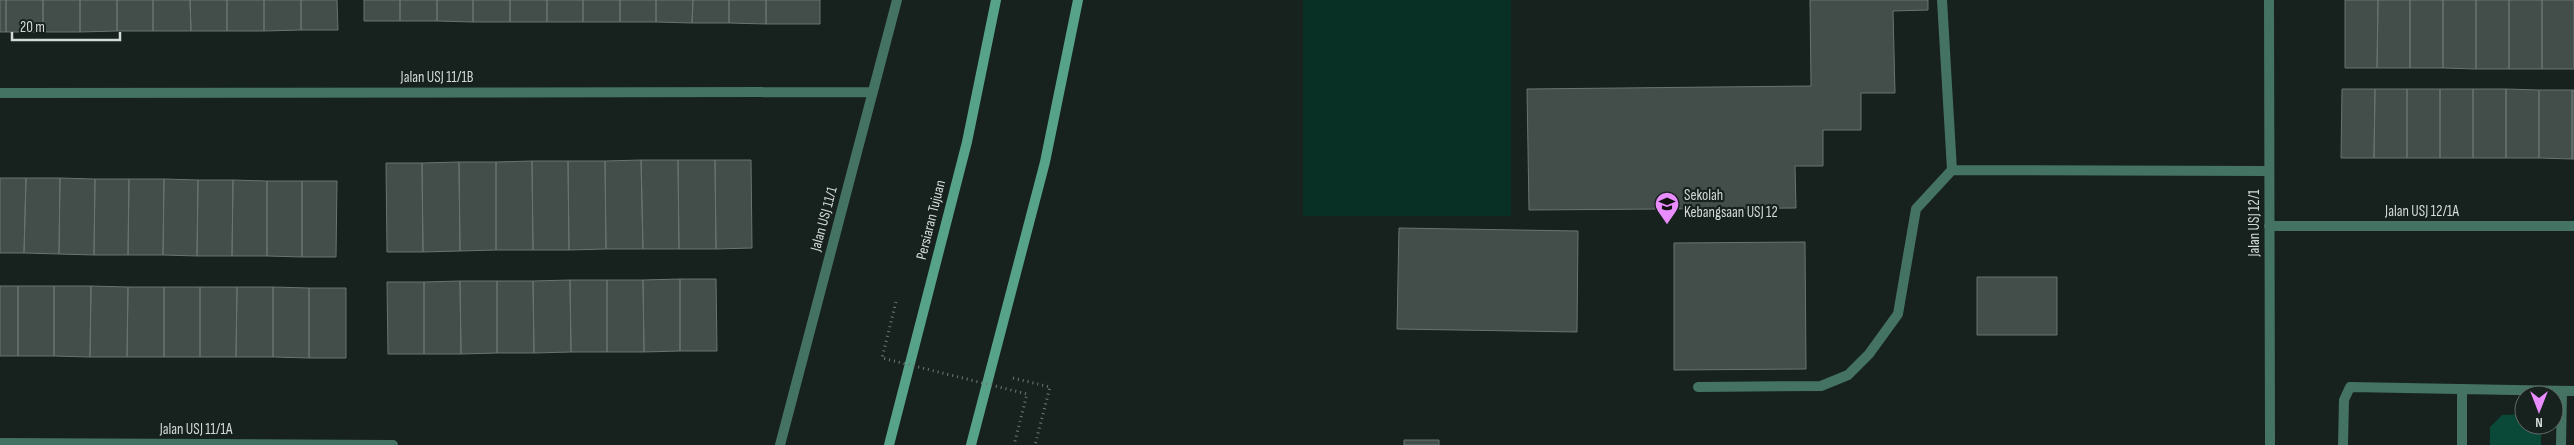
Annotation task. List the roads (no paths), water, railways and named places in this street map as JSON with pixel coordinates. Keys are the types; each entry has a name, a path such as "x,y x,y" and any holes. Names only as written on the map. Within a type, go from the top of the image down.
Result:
{"main road":[{"name":"Persiaran Tujuan","path":"888,445 967,142 996,0"},
{"path":"971,445 1045,162 1078,0"}],"street":[{"name":"Jalan USJ 11/1","path":"780,445 897,0"},
{"path":"1698,386 1822,386 1848,375 1870,354 1898,314 1916,209 1952,170 1942,0"},
{"name":"Jalan USJ 12/1","path":"2269,0 2270,445"},
{"name":"Jalan USJ 11/1B","path":"0,93 873,92"},
{"path":"1952,170 2269,171"},
{"name":"Jalan USJ 12/1A","path":"2269,226 2574,226"},
{"path":"2343,445 2344,400 2350,386 2514,391"},
{"path":"2462,390 2462,445"},
{"name":"Jalan USJ 11/1A","path":"0,442 392,445"}],"place":[{"name":"Sekolah Kebangsaan USJ 12","path":"1667,225"}]}
